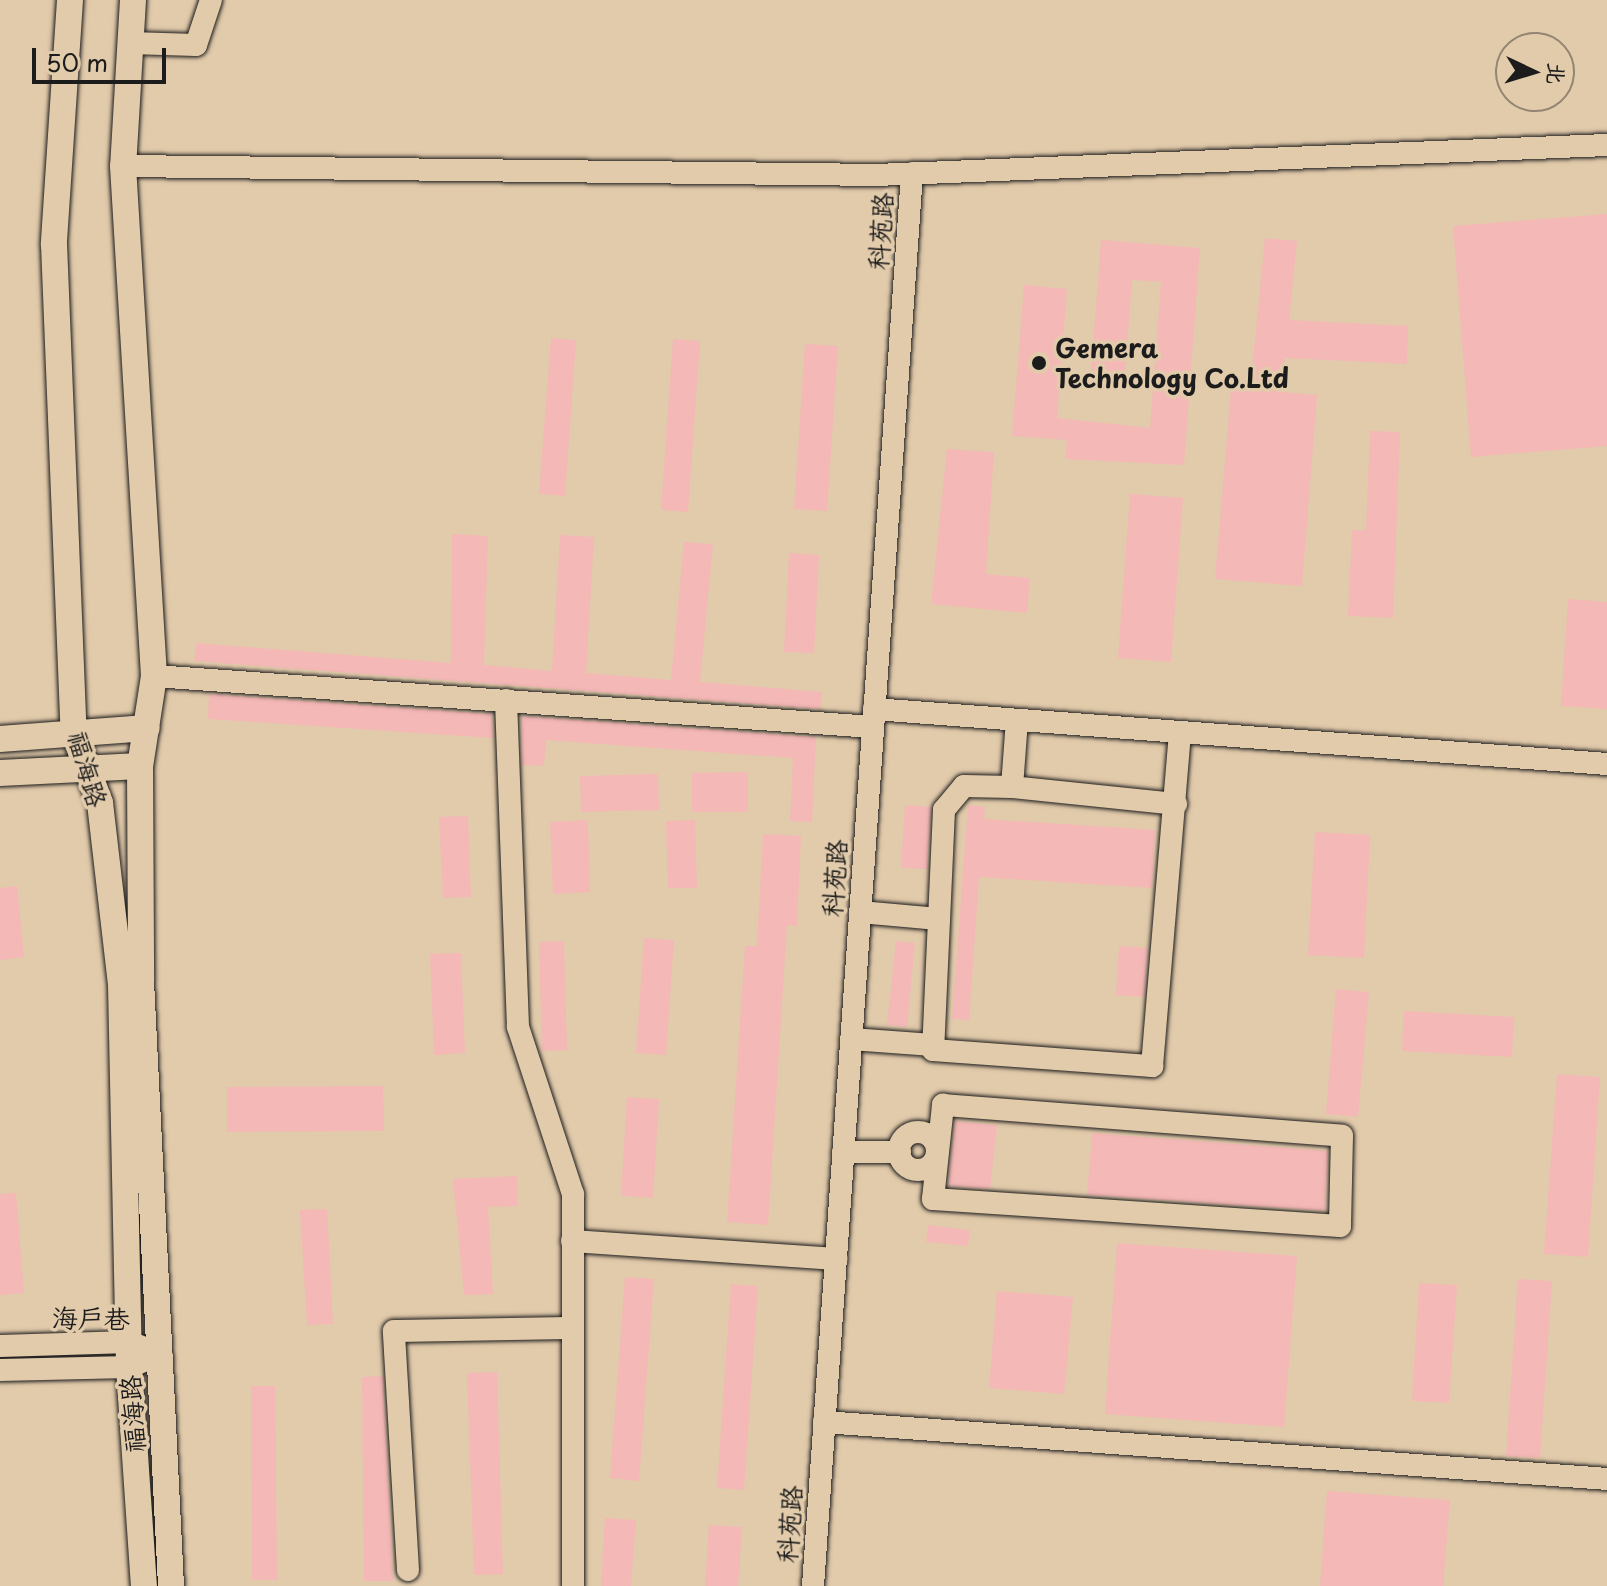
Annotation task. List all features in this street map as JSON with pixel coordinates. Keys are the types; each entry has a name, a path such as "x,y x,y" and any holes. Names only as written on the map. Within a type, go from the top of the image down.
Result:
{"main road":[{"name":"福海路","path":"70,0 54,244 74,733 100,803 121,984 129,1354 144,1586"},
{"name":"福海路","path":"133,0 123,166 154,676 140,766 141,981 171,1586"},
{"path":"0,739 147,728"},
{"path":"0,773 140,766"}],"street":[{"path":"130,43 196,45 211,0"},
{"path":"123,166 912,173 1607,145"},
{"name":"科苑路","path":"813,1586 912,173"},
{"path":"154,676 506,700 874,718 1017,720 1607,764"},
{"path":"506,700 518,1027 557,1128 573,1194 573,1586"},
{"path":"1012,787 1017,720"},
{"path":"851,1039 1152,1066 1180,734"},
{"path":"933,1045 944,810 964,786 1012,787 1176,804"},
{"path":"860,912 939,919"},
{"path":"937,1146 921,1129 906,1136 900,1152 905,1167 923,1173 937,1146 943,1105 1342,1136 1340,1226 933,1199 937,1146"},
{"path":"843,1152 900,1152"},
{"path":"572,1241 836,1259"},
{"path":"408,1570 394,1331 571,1328"},
{"name":"海户巷","path":"0,1346 161,1354"},
{"name":"海户巷","path":"0,1370 129,1354"},
{"path":"824,1422 1607,1479"}],"building":[{"path":"1607,214 1607,446 1471,457 1453,226"},
{"path":"1265,238 1297,241 1289,320 1408,326 1407,364 1285,358 1281,392 1317,395 1302,586 1215,579 1231,388 1250,390"},
{"path":"1101,240 1200,248 1184,465 1065,459 1067,440 1012,436 1024,285 1067,289 1057,418 1150,428 1161,282 1132,280 1125,375 1091,372"},
{"path":"551,338 576,340 565,496 539,494"},
{"path":"673,339 700,341 688,512 661,510"},
{"path":"805,344 838,346 827,511 794,509"},
{"path":"1370,431 1400,432 1393,618 1348,616 1352,530 1366,530"},
{"path":"947,449 994,452 986,574 1030,578 1027,613 931,604"},
{"path":"1130,494 1183,498 1171,662 1118,658"},
{"path":"452,534 488,536 484,665 552,671 560,535 594,537 586,673 671,680 684,542 713,544 700,682 822,692 820,709 194,661 196,643 451,663"},
{"path":"789,553 819,555 814,653 784,652"},
{"path":"1568,599 1607,602 1607,709 1561,706"},
{"path":"209,694 492,714 493,738 208,719"},
{"path":"521,716 816,737 812,822 790,821 793,758 546,740 544,766 522,765"},
{"path":"748,772 748,812 692,812 692,773"},
{"path":"658,774 659,810 581,812 580,776"},
{"path":"905,805 931,807 927,869 901,868"},
{"path":"968,805 985,807 984,819 1155,830 1152,888 979,877 969,1020 952,1019"},
{"path":"468,816 471,897 443,898 439,817"},
{"path":"588,820 590,892 553,894 550,822"},
{"path":"695,820 697,888 668,888 666,821"},
{"path":"1315,832 1370,835 1364,958 1308,955"},
{"path":"763,834 801,836 797,926 787,925 768,1225 727,1222 745,946 757,946"},
{"path":"17,886 24,957 0,960 0,888"},
{"path":"644,938 674,940 666,1055 636,1053"},
{"path":"564,941 567,1050 542,1051 539,942"},
{"path":"896,941 915,943 907,1027 887,1025"},
{"path":"1119,946 1148,948 1144,997 1116,995"},
{"path":"461,953 465,1053 434,1055 430,954"},
{"path":"1336,989 1369,992 1358,1117 1326,1114"},
{"path":"1404,1011 1514,1017 1512,1057 1402,1051"},
{"path":"1557,1074 1600,1077 1588,1257 1544,1254"},
{"path":"383,1086 384,1131 227,1132 227,1087"},
{"path":"627,1097 659,1099 653,1198 621,1196"},
{"path":"955,1121 997,1125 990,1189 948,1186"},
{"path":"1092,1133 1328,1151 1325,1211 1087,1195"},
{"path":"517,1176 518,1206 488,1207 493,1294 464,1295 453,1179"},
{"path":"16,1193 24,1293 0,1295 0,1194"},
{"path":"327,1209 333,1324 307,1325 300,1210"},
{"path":"928,1225 970,1230 968,1246 926,1242"},
{"path":"1117,1243 1297,1256 1284,1427 1105,1414"},
{"path":"625,1277 654,1279 639,1481 610,1478"},
{"path":"1518,1279 1552,1281 1540,1458 1506,1456"},
{"path":"1419,1283 1457,1285 1449,1403 1412,1401"},
{"path":"731,1284 758,1286 744,1490 717,1488"},
{"path":"997,1291 1073,1297 1064,1394 989,1388"},
{"path":"497,1372 503,1574 474,1575 467,1373"},
{"path":"383,1376 393,1581 364,1581 362,1377"},
{"path":"251,1386 275,1386 277,1580 252,1580"},
{"path":"1327,1491 1450,1500 1443,1586 1320,1586"},
{"path":"605,1518 636,1520 631,1586 601,1586"},
{"path":"709,1525 742,1527 738,1586 705,1586"}],"place":[{"name":"Gemera Technology Co.Ltd","path":"1039,363"}]}
